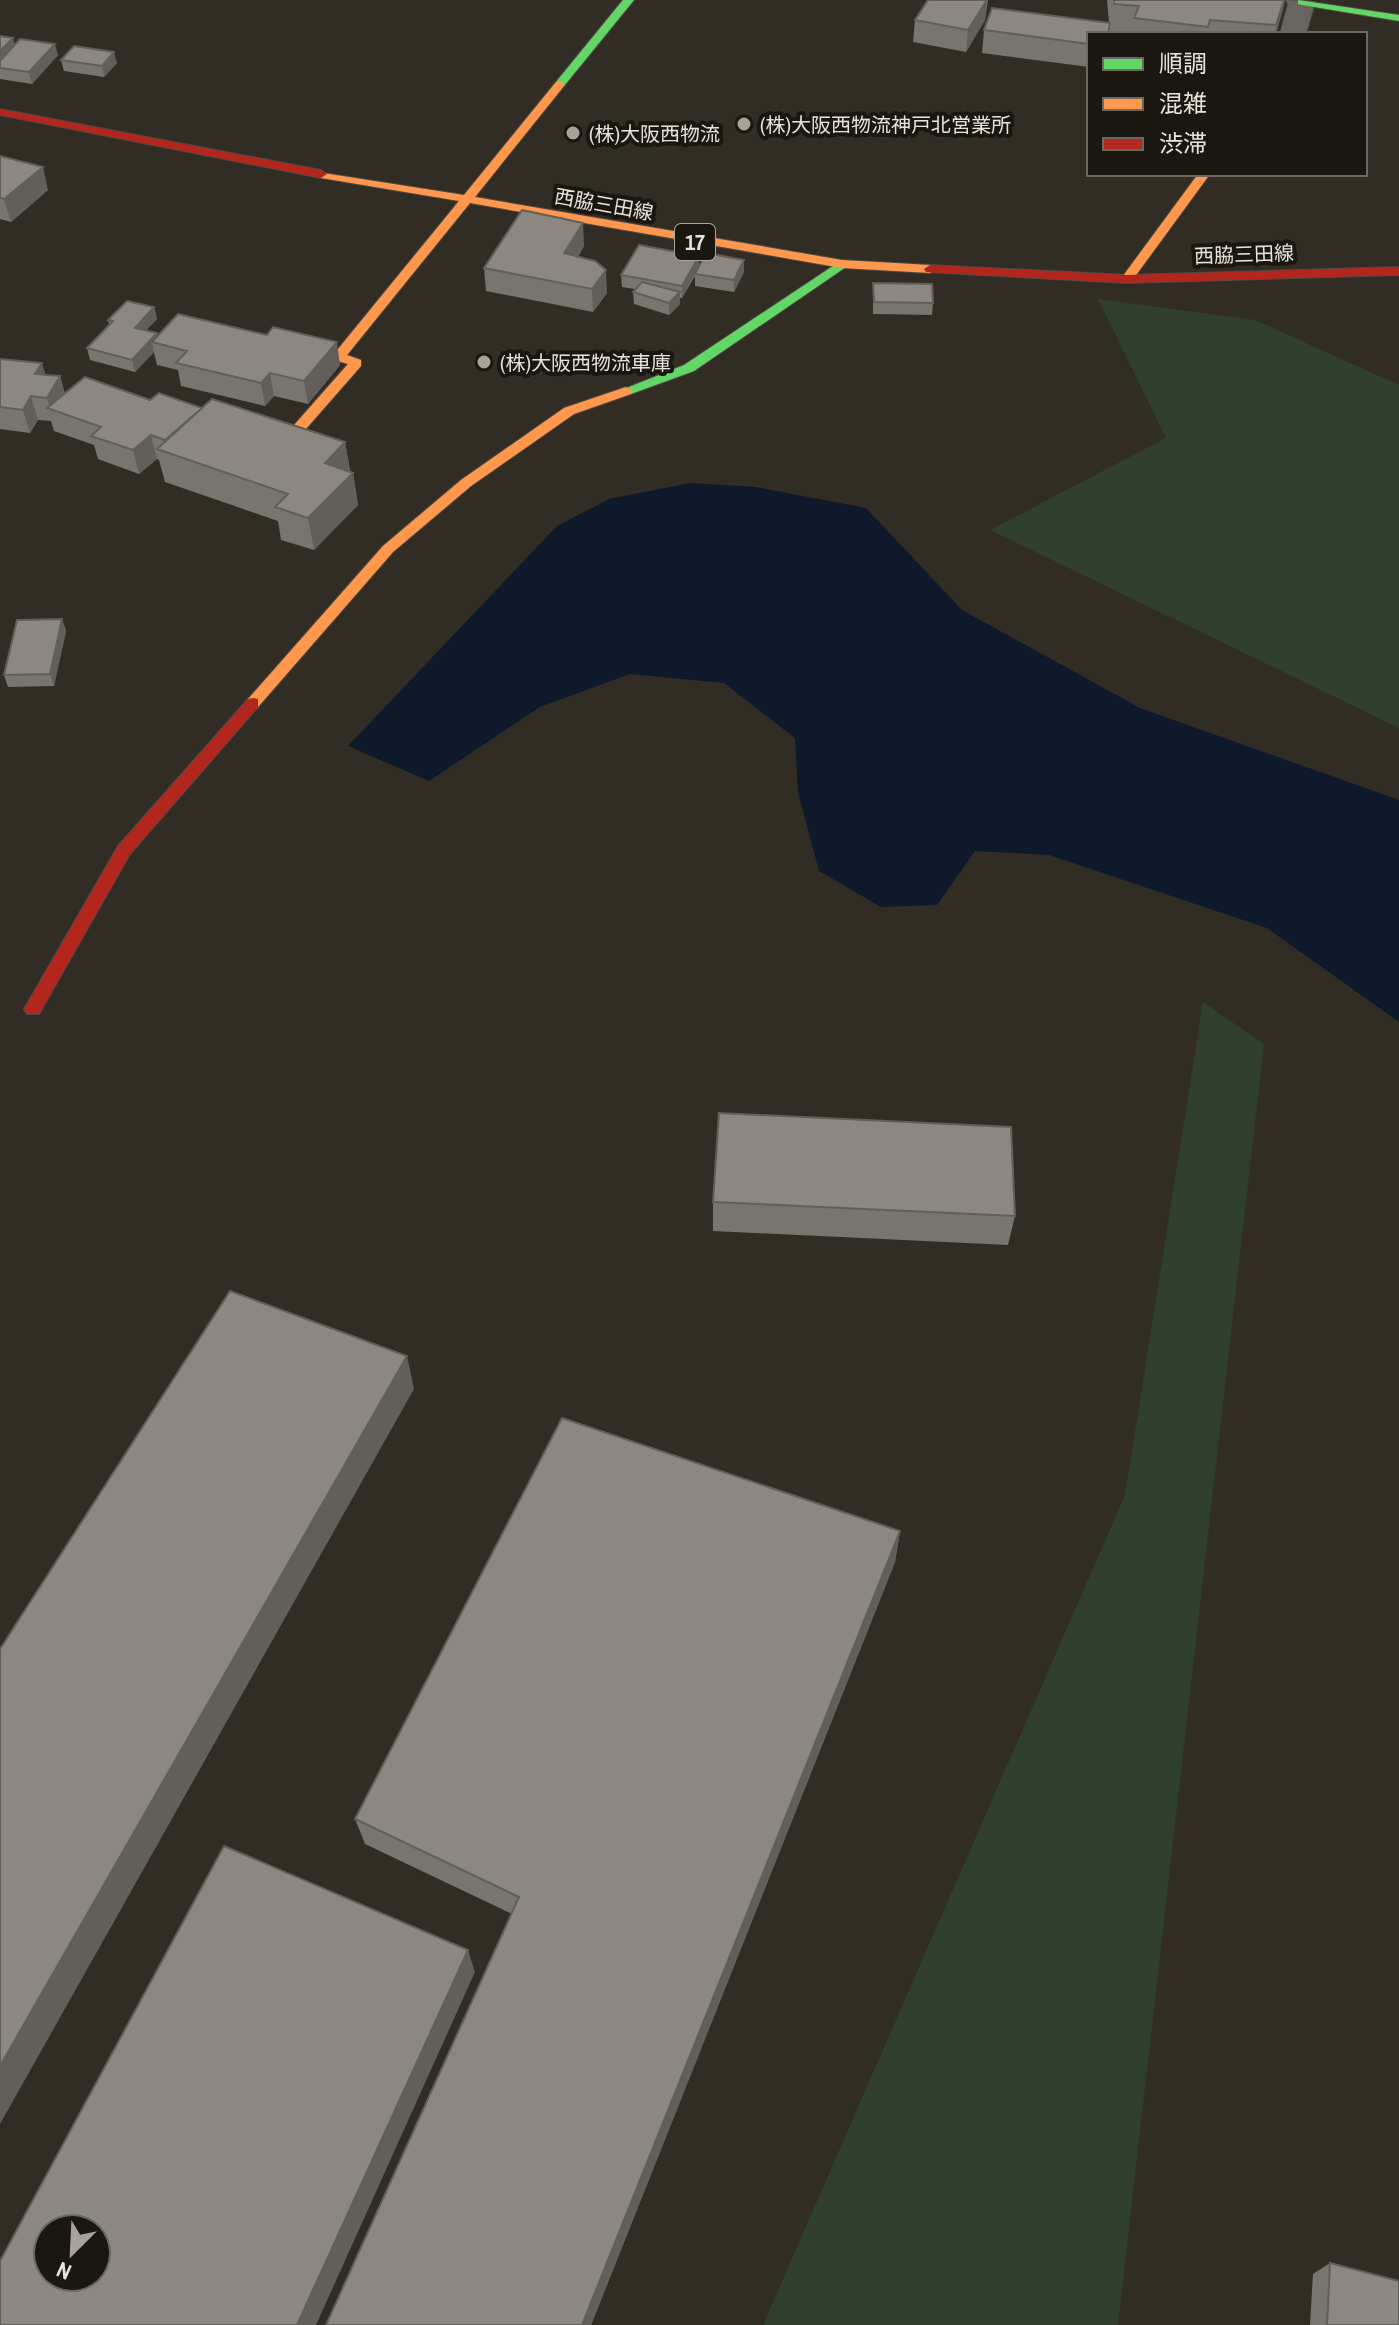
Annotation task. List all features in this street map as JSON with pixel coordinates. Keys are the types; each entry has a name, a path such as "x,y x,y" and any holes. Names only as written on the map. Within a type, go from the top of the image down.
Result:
{"street":[{"path":"293,435 356,363 339,357 629,0"},
{"path":"1293,32 1301,1 1399,18"},
{"name":"西脇三田線","path":"0,112 463,201 842,264 1127,279 1399,271"},
{"path":"1127,279 1203,176"},
{"path":"33,1009 124,850 388,549 466,483 569,411 689,368 842,264"}],"green space":[{"path":"1098,299 1255,320 1399,385 1399,728 990,530 1166,438"},
{"path":"1203,1002 1264,1044 1118,2325 763,2325 1125,1495"}],"water":[{"path":"690,483 756,487 866,508 962,610 1140,708 1399,800 1399,1022 1267,928 1049,855 975,851 937,905 881,907 819,871 798,792 795,738 724,683 630,674 540,707 429,781 348,746 557,526 609,499"}],"building":[{"path":"928,0 987,0 968,30 915,20"},
{"path":"1114,0 1284,0 1276,25 1210,20 1208,27 1134,18 1139,6 1114,4"},
{"path":"992,8 1110,23 1108,32 1087,32 1087,44 984,30"},
{"path":"0,36 13,38 0,51"},
{"path":"20,39 55,44 29,72 0,68 0,61"},
{"path":"74,46 114,52 102,66 61,60"},
{"path":"0,156 43,167 4,199 0,198"},
{"path":"522,210 583,223 564,253 595,261 606,270 592,289 484,268"},
{"path":"639,245 699,256 682,286 621,275"},
{"path":"706,253 744,260 734,280 695,274"},
{"path":"642,282 680,292 669,303 633,292"},
{"path":"873,283 932,284 933,303 874,302"},
{"path":"127,301 154,307 135,328 157,333 132,360 87,348 113,321 108,320"},
{"path":"178,314 267,335 273,327 337,342 304,381 270,373 261,383 176,363 187,351 152,342"},
{"path":"0,359 42,363 35,374 60,376 47,398 31,396 23,410 0,407"},
{"path":"85,377 150,400 159,393 202,408 165,440 151,435 133,450 91,436 101,427 47,408"},
{"path":"212,399 345,442 325,463 353,473 308,518 275,507 288,494 157,449"},
{"path":"62,619 50,674 4,675 17,620"},
{"path":"719,1113 1011,1127 1015,1216 713,1202"},
{"path":"230,1291 407,1356 0,2066 0,1649"},
{"path":"562,1418 900,1531 582,2325 326,2325 519,1897 355,1819"},
{"path":"224,1846 468,1950 297,2325 0,2325 0,2261"},
{"path":"1330,2263 1399,2281 1399,2325 1327,2325"}],"traffic: fast":[{"path":"560,84 629,0"},
{"path":"1302,2 1399,18"},
{"path":"626,391 689,368 842,264"}],"traffic: slow":[{"path":"293,435 356,363 339,357 560,84"},
{"path":"321,174 842,264 930,269"},
{"path":"1127,279 1203,176"},
{"path":"253,703 388,549 466,483 569,411 626,391"}],"traffic: jam":[{"path":"0,112 321,174"},
{"path":"930,269 1127,279 1399,271"},
{"path":"33,1009 124,850 253,703"}],"place":[{"name":"(株)大阪西物流神戸北営業所","path":"744,124"},
{"name":"(株)大阪西物流","path":"573,133"},
{"name":"(株)大阪西物流車庫","path":"484,362"}]}
